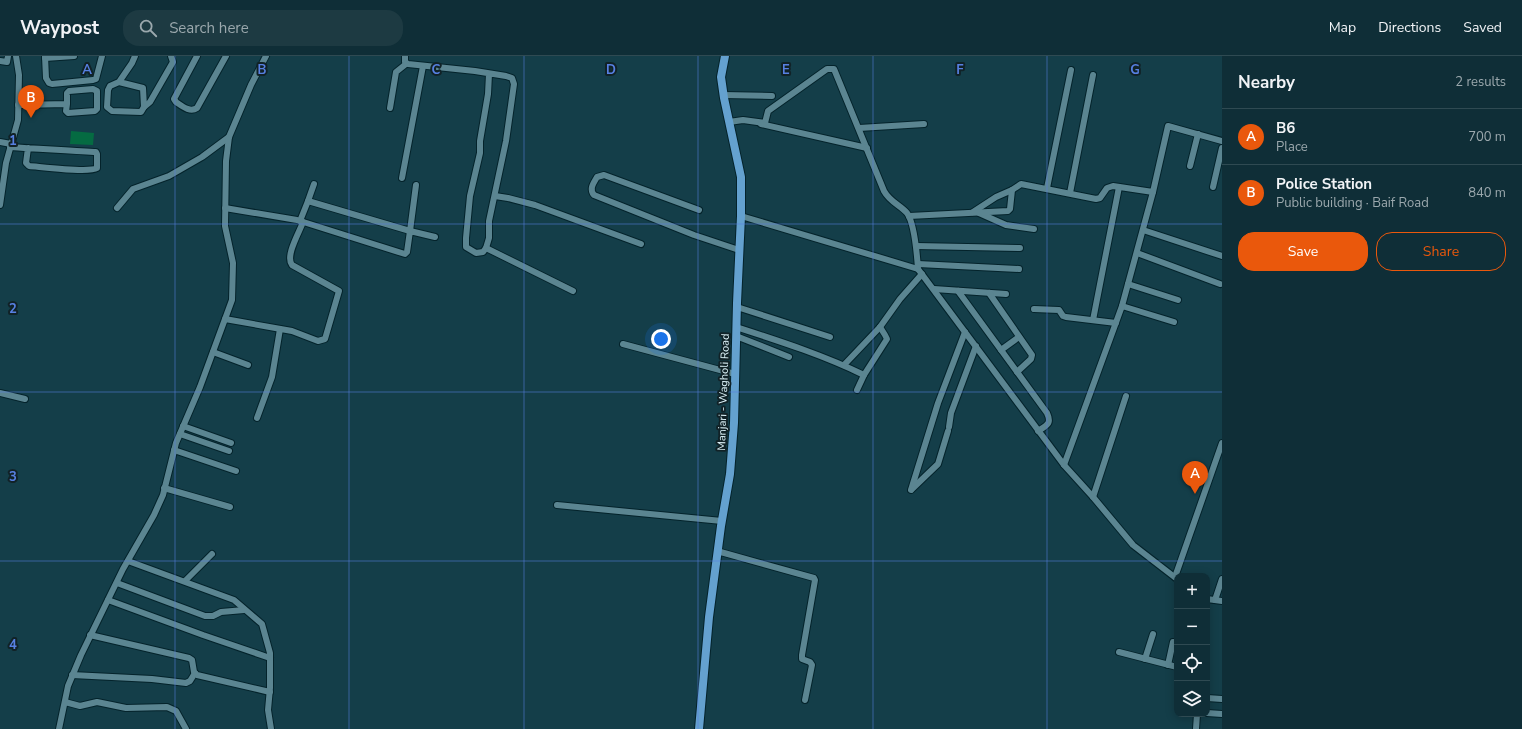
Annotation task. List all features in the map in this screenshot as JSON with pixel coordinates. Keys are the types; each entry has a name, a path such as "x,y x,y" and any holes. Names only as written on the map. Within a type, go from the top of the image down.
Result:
{"main road":[{"name":"Manjari - Wagholi Road","path":"699,729 702,683 717,551 732,450 740,250 741,177 723,95 722,77 725,56"}],"street":[{"path":"0,61 7,62 8,56"},
{"path":"74,56 45,57 46,78 49,83 52,84 96,79 102,56"},
{"path":"135,56 119,82 110,86 108,90 107,107 112,111 141,112 150,102 173,62 171,56"},
{"path":"195,57 174,99 176,102 192,110 197,108 226,56"},
{"path":"59,729 72,675 90,635 128,561 154,515 163,495 174,450 232,300 233,263 225,226 226,161 229,137 251,85 266,56"},
{"path":"405,56 406,64"},
{"path":"0,205 1,189 6,163 18,120 18,57"},
{"path":"390,108 396,72 406,64 506,76 512,78 514,84 506,141 486,248 483,252 476,253 466,247 466,238 470,196 480,153 480,141 488,94 489,74"},
{"path":"402,178 423,66"},
{"path":"729,122 743,120 765,123 768,111 829,68 835,71 886,195 909,216 920,269 1064,465 1133,545 1174,576"},
{"path":"1047,188 1071,70"},
{"path":"1070,193 1093,75"},
{"path":"119,82 143,88 144,107"},
{"path":"93,89 97,91 97,109 95,111 68,113 66,111 66,104 67,93 69,91 93,89"},
{"path":"723,95 772,96"},
{"path":"18,105 66,104"},
{"path":"743,120 866,148"},
{"path":"859,128 924,124"},
{"path":"1064,465 1122,306 1153,192 1168,126 1222,141"},
{"path":"1190,166 1198,134"},
{"path":"117,208 133,189 169,176 202,157 229,137"},
{"path":"0,142 28,148 96,152 97,168 93,170 29,166 26,162 28,148"},
{"path":"1213,187 1222,148"},
{"path":"699,210 604,175 597,177 591,188 591,192 594,195 694,235 740,250"},
{"path":"225,319 280,329 304,335 318,341 323,340 327,336 338,296 338,290 292,265 290,262 290,254 314,184"},
{"path":"975,213 996,197 1021,184 1098,198 1109,187 1153,192"},
{"path":"225,208 301,222 405,254 408,252 416,185"},
{"path":"1093,320 1119,187"},
{"path":"909,216 1009,211 1012,190"},
{"path":"495,196 535,205 641,244"},
{"path":"308,201 435,237"},
{"path":"975,213 1006,225 1034,229"},
{"path":"741,216 920,269 1019,269"},
{"path":"1143,230 1222,256"},
{"path":"916,246 1020,248"},
{"path":"486,248 573,291"},
{"path":"1137,253 1220,284"},
{"path":"844,365 880,327 920,269"},
{"path":"1128,284 1178,300"},
{"path":"934,289 1006,294"},
{"path":"958,291 1049,416 1049,422 1038,431"},
{"path":"989,293 1031,353 1032,357 1017,372"},
{"path":"1122,306 1174,322"},
{"path":"737,307 830,337"},
{"path":"1034,309 1057,310 1061,312 1063,316 1116,323"},
{"path":"736,327 783,342 844,365 864,375"},
{"path":"857,390 864,375 887,339 880,327"},
{"path":"257,418 272,377 280,329"},
{"path":"965,332 938,403 911,490 938,464 949,429 951,414 976,346"},
{"path":"736,336 789,357"},
{"path":"1001,350 1019,337"},
{"path":"623,344 735,374"},
{"path":"213,352 248,366"},
{"path":"0,393 25,399"},
{"path":"1093,497 1126,396"},
{"path":"183,426 231,443"},
{"path":"180,434 228,451"},
{"path":"1178,573 1222,443"},
{"path":"174,450 236,471"},
{"path":"164,488 230,507"},
{"path":"558,505 722,521"},
{"path":"717,551 814,578 815,580 802,657 812,665 805,700"},
{"path":"185,581 212,554"},
{"path":"128,561 234,600 262,624 270,648 270,692 268,710 271,729"},
{"path":"1214,600 1222,579"},
{"path":"117,583 205,616 213,616 221,612 244,610"},
{"path":"1210,599 1222,601"},
{"path":"108,600 270,658"},
{"path":"1145,659 1153,634"},
{"path":"90,635 189,658 192,660 195,673 199,676 270,692"},
{"path":"1168,665 1173,642"},
{"path":"1119,652 1174,666"},
{"path":"72,675 152,679 186,683 190,681 195,673"},
{"path":"1210,698 1222,699"},
{"path":"65,702 80,706 97,702 126,708 167,707 176,712 186,729"},
{"path":"1210,713 1222,714"},
{"path":"1196,729 1197,717"}],"green space":[{"path":"71,131 94,133 93,145 70,144"}],"place":[{"name":"Police Station","path":"31,118"},
{"name":"B6","path":"1195,494"}]}
